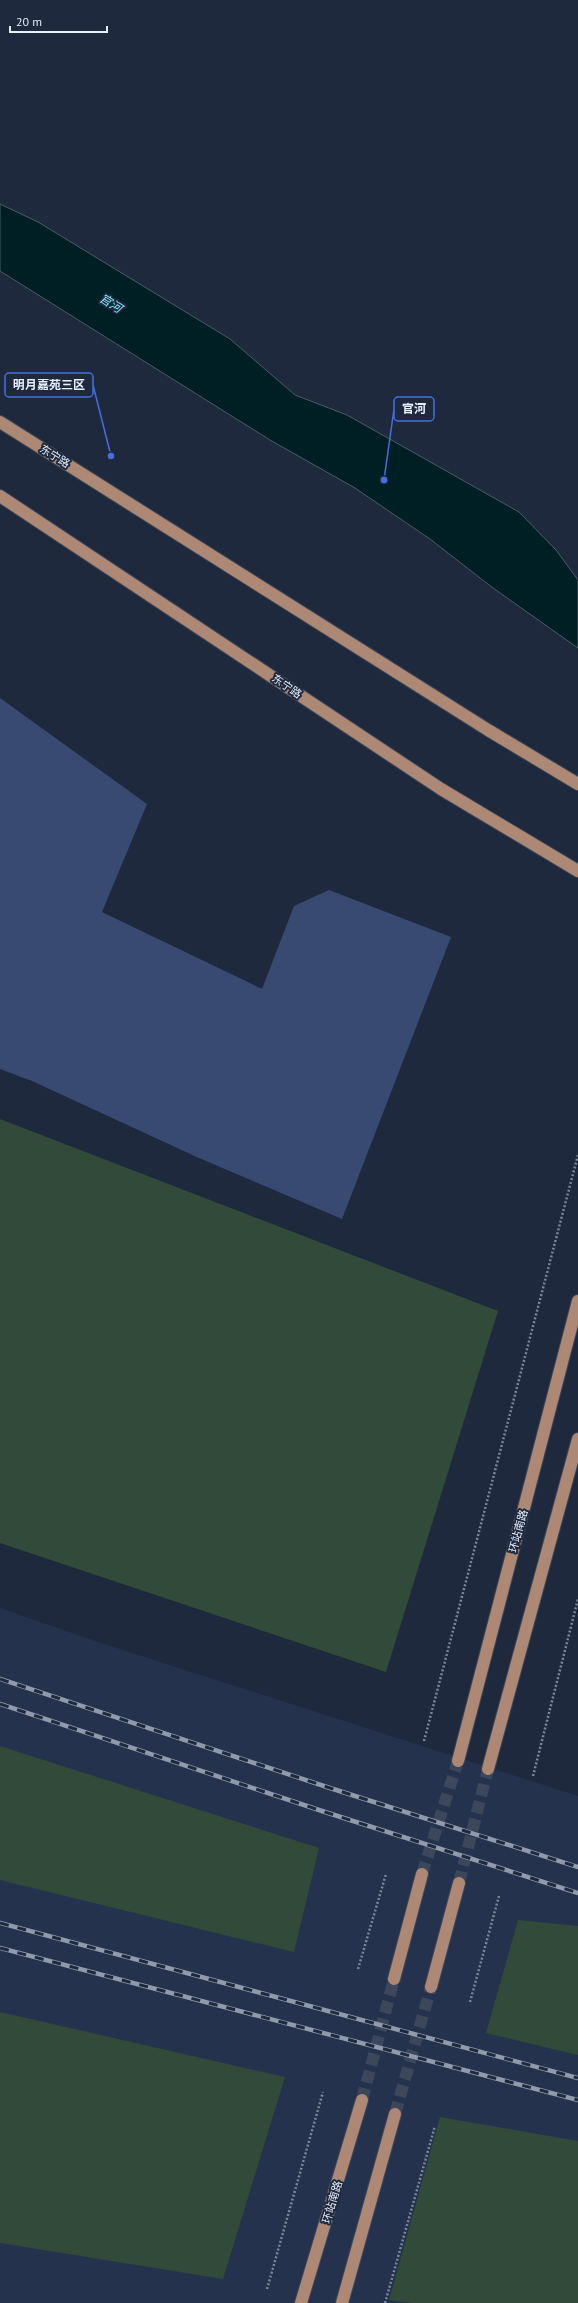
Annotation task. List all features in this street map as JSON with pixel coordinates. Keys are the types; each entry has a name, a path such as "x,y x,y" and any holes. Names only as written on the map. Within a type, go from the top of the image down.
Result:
{"main road":[{"name":"东宁路","path":"0,422 488,730 578,784"},
{"name":"东宁路","path":"0,496 441,789 578,871"},
{"name":"环站南路","path":"458,1761 578,1301"},
{"path":"488,1769 578,1438"},
{"path":"394,1979 422,1874"},
{"path":"431,1987 459,1883"},
{"name":"环站南路","path":"301,2303 362,2100"},
{"path":"342,2303 395,2114"}],"path":[{"path":"424,1741 578,1155"},
{"path":"533,1776 578,1599"},
{"path":"358,1970 386,1874"},
{"path":"470,2002 499,1896"},
{"path":"267,2289 323,2092"},
{"path":"385,2303 434,2126"}],"shaded area":[{"path":"0,1119 498,1311 386,1672 0,1543"},
{"path":"0,1608 98,1642 578,1796 578,2303 0,2303"},
{"path":"0,1746 319,1848 294,1952 0,1880"},
{"path":"518,1920 578,1926 578,2055 486,2033"},
{"path":"0,2012 285,2077 223,2279 0,2243"},
{"path":"440,2117 578,2141 578,2303 412,2303 389,2300"}],"water":[{"path":"0,204 38,222 230,339 295,395 347,415 519,512 556,550 578,580 578,648 493,588 430,539 355,488 270,440 0,271"}],"building":[{"path":"0,698 147,804 102,912 262,989 294,906 329,890 451,937 342,1219 199,1158 32,1081 0,1069"}],"tunnel":[{"path":"422,1874 458,1761"},
{"path":"459,1883 488,1769"},
{"path":"362,2100 394,1979"},
{"path":"395,2114 431,1987"}],"railway":[{"path":"0,1679 330,1788 578,1867"},
{"path":"0,1704 325,1812 578,1893"},
{"path":"0,1923 578,2078"},
{"path":"0,1948 578,2100"}],"place":[{"name":"明月嘉苑三区","path":"111,456"},
{"name":"官河","path":"384,480"}]}
